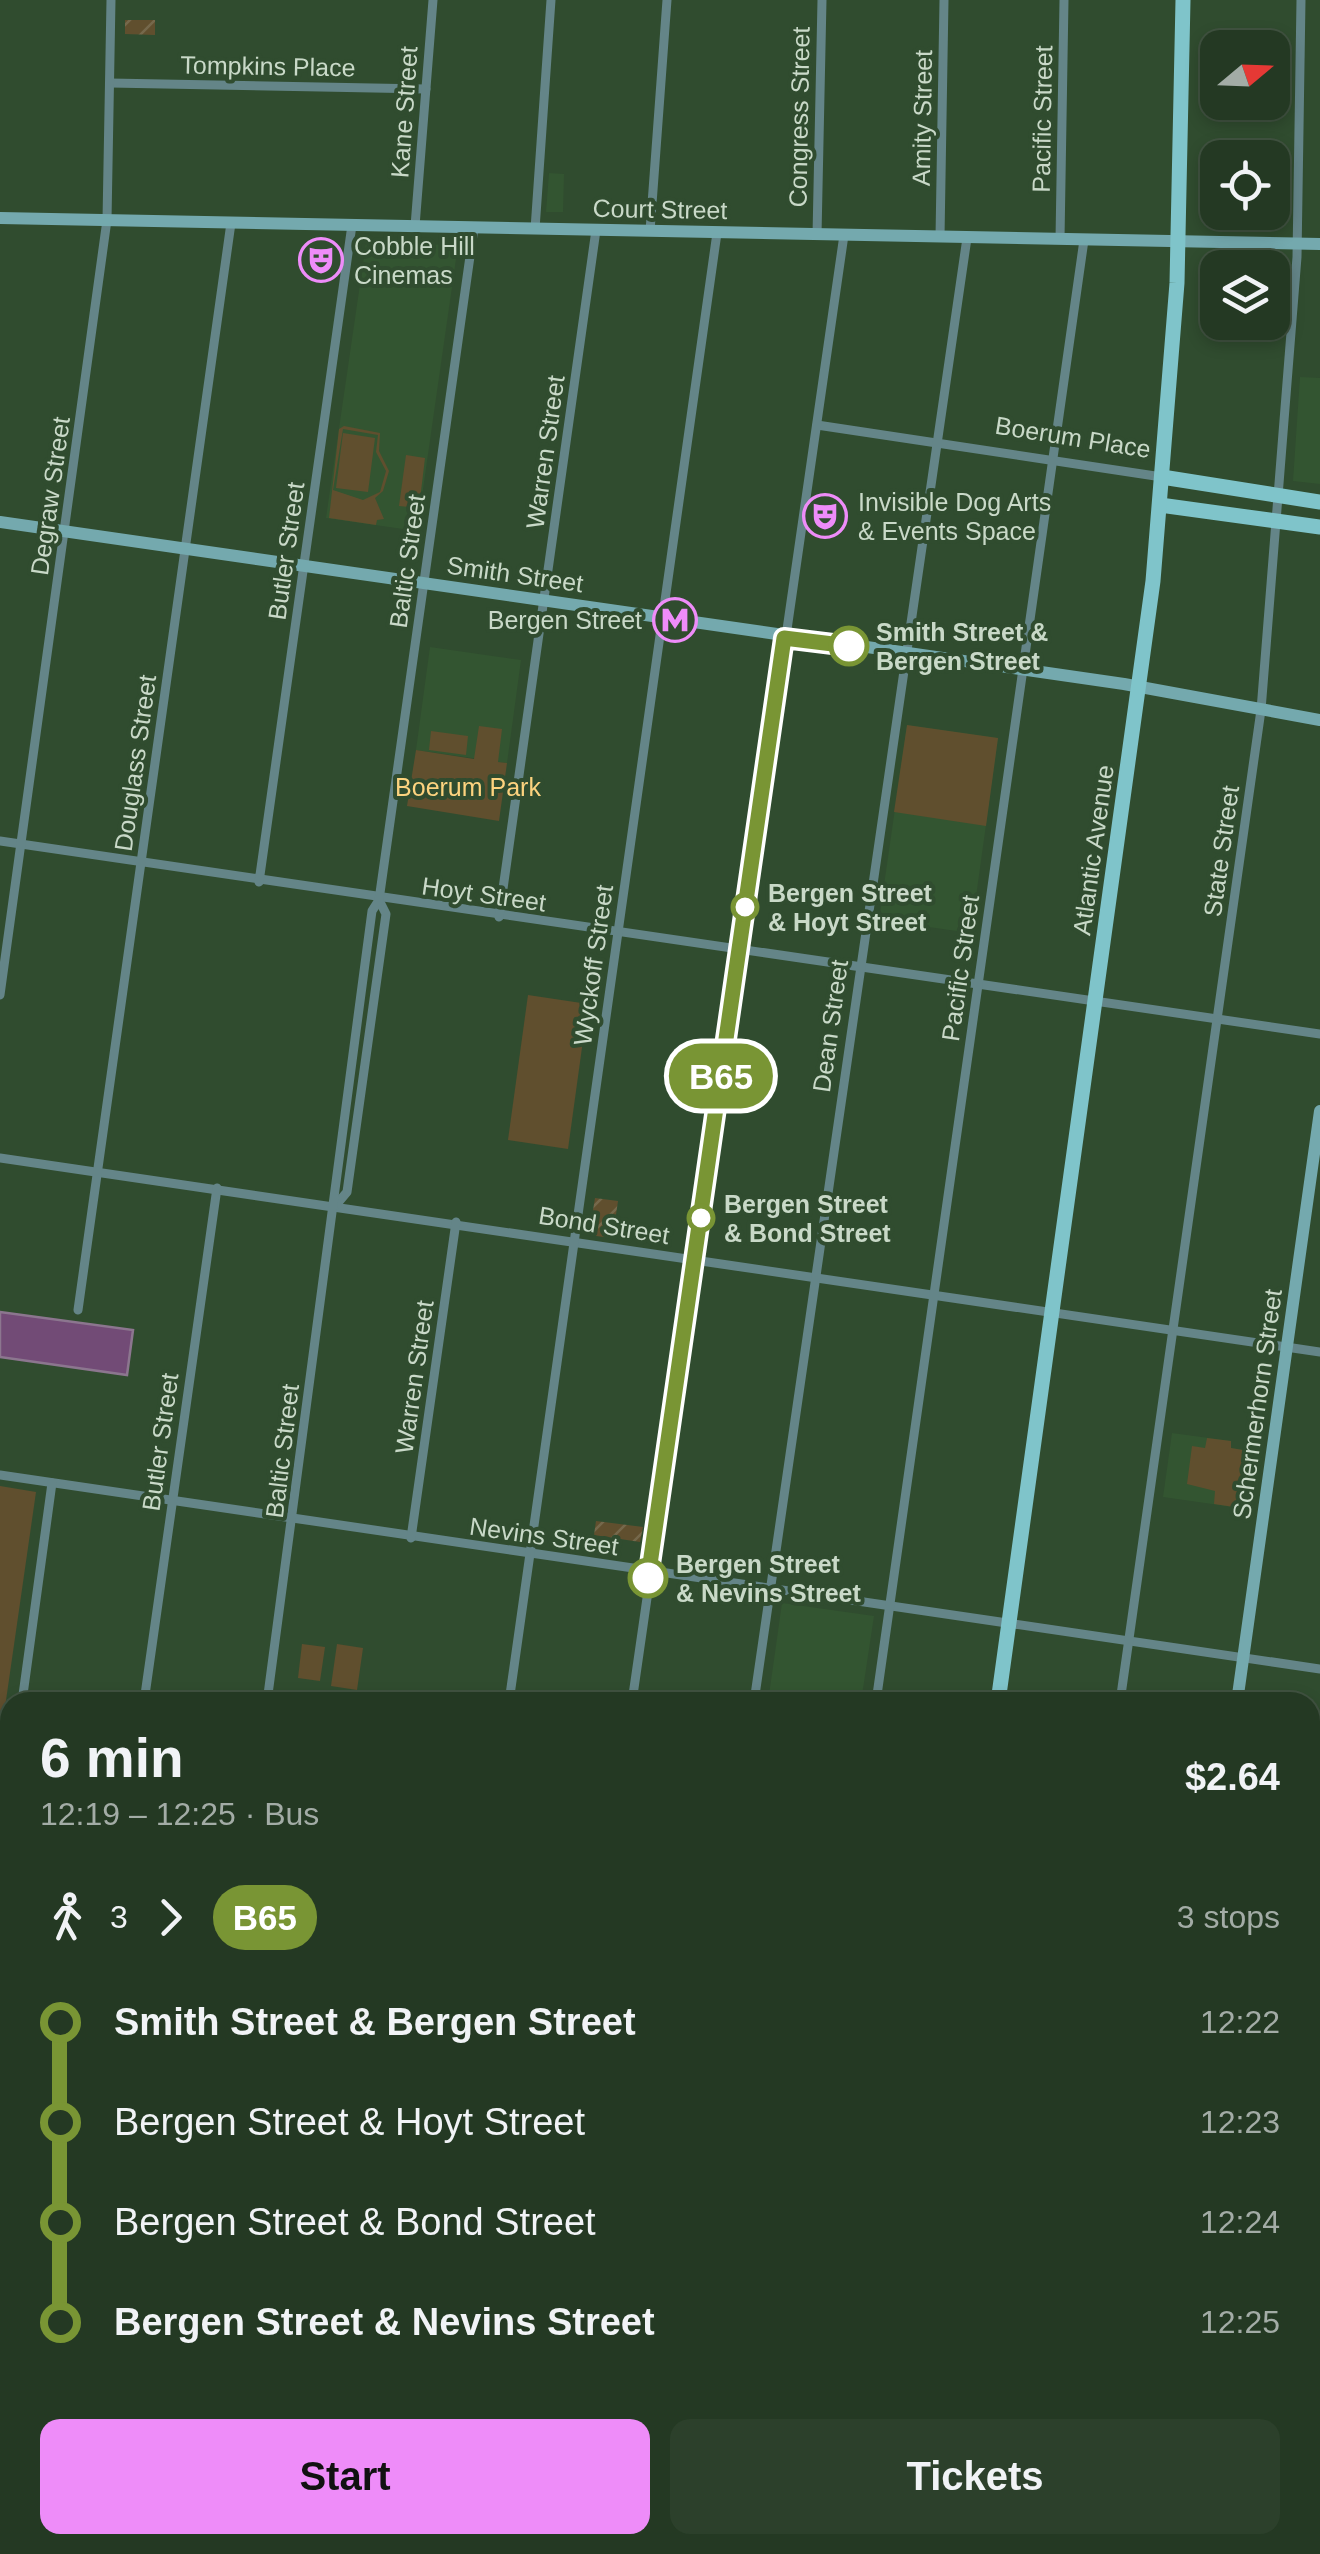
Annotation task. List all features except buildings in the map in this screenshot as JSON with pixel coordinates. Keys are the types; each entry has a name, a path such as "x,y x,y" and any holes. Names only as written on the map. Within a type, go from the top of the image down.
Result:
{"main road":[{"name":"Atlantic Avenue","path":"1000,1692 1141,690 1160,505 1179,242 1183,0"},
{"name":"Boerum Place","path":"1162,477 1320,502"},
{"path":"1160,505 1320,526"}],"street":[{"name":"Degraw Street","path":"0,996 107,220 112,0"},
{"name":"Kane Street","path":"415,226 433,0"},
{"path":"534,229 551,0"},
{"path":"650,231 668,0"},
{"name":"Congress Street","path":"816,235 822,0"},
{"name":"Amity Street","path":"940,237 944,0"},
{"name":"Pacific Street","path":"1060,240 1064,0"},
{"name":"State Street","path":"1121,1692 1261,710 1297,244 1301,0"},
{"name":"Tompkins Place","path":"110,83 426,90"},
{"name":"Court Street","path":"0,218 1320,244"},
{"name":"Douglass Street","path":"78,1310 231,222"},
{"name":"Butler Street","path":"259,882 352,225"},
{"name":"Baltic Street","path":"268,1692 372,911 379,900 474,228"},
{"name":"Warren Street","path":"499,917 596,230"},
{"name":"Wyckoff Street","path":"511,1692 717,232"},
{"path":"633,1692 844,235"},
{"name":"Dean Street","path":"755,1692 858,966 967,238"},
{"name":"Pacific Street","path":"877,1692 1084,240"},
{"name":"Boerum Place","path":"816,426 1054,458 1162,477"},
{"name":"Smith Street","path":"0,522 1023,671 1320,720"},
{"name":"Hoyt Street","path":"0,842 1320,1034"},
{"name":"Schermerhorn Street","path":"1239,1692 1320,1111"},
{"name":"Bond Street","path":"0,1158 1320,1352"},
{"name":"Butler Street","path":"145,1692 217,1188"},
{"name":"Warren Street","path":"411,1538 456,1222"},
{"name":"Nevins Street","path":"0,1475 1320,1669"},
{"path":"23,1692 52,1483"}],"shaded area":[{"path":"549,173 564,174 563,212 546,212"},
{"path":"366,243 458,245 417,531 326,518"},
{"path":"1300,377 1320,378 1320,484 1293,481"},
{"path":"430,647 521,660 507,763 416,750"},
{"path":"907,725 998,738 971,933 879,920"},
{"path":"0,1312 133,1330 127,1375 0,1357"},
{"path":"1172,1433 1231,1441 1231,1448 1255,1452 1247,1509 1163,1497"},
{"path":"782,1603 874,1616 863,1692 769,1692"}],"green space":[{"path":"125,20 155,20 155,35 125,34"},
{"path":"344,426 380,433 379,451 389,471 383,491 375,498 384,519 377,520 376,525 329,518 339,429","holes":["343,429 378,435 376,452 386,471 380,492 363,500 333,490"]},
{"path":"343,433 375,438 368,492 336,488"},
{"path":"406,455 425,458 419,508 399,506"},
{"path":"907,725 998,738 986,826 894,812"},
{"name":"Boerum Park","path":"479,726 502,729 498,762 507,763 499,821 407,806 416,750 474,759"},
{"path":"431,731 468,736 466,755 429,750"},
{"path":"528,995 588,1004 568,1149 508,1140"},
{"path":"595,1198 618,1201 614,1228 606,1227 604,1237 589,1235"},
{"path":"1207,1438 1231,1441 1231,1448 1255,1452 1247,1509 1214,1504 1215,1491 1187,1484 1192,1446 1205,1448"},
{"path":"0,1486 36,1492 7,1692 0,1692"},
{"path":"596,1521 643,1527 640,1542 594,1535"},
{"path":"302,1644 325,1647 320,1681 298,1678"},
{"path":"337,1644 363,1648 357,1690 331,1686"}],"bus line":[{"name":"B65","path":"648,1578 784,638 849,646"}],"place":[{"name":"Cobble Hill Cinemas","path":"321,260"},
{"name":"Invisible Dog Arts & Events Space","path":"825,516"},
{"name":"Bergen Street","path":"675,620"},
{"name":"Smith Street & Bergen Street","path":"849,646"},
{"name":"Bergen Street & Hoyt Street","path":"745,907"},
{"name":"Bergen Street & Bond Street","path":"701,1218"},
{"name":"Bergen Street & Nevins Street","path":"648,1578"}]}
